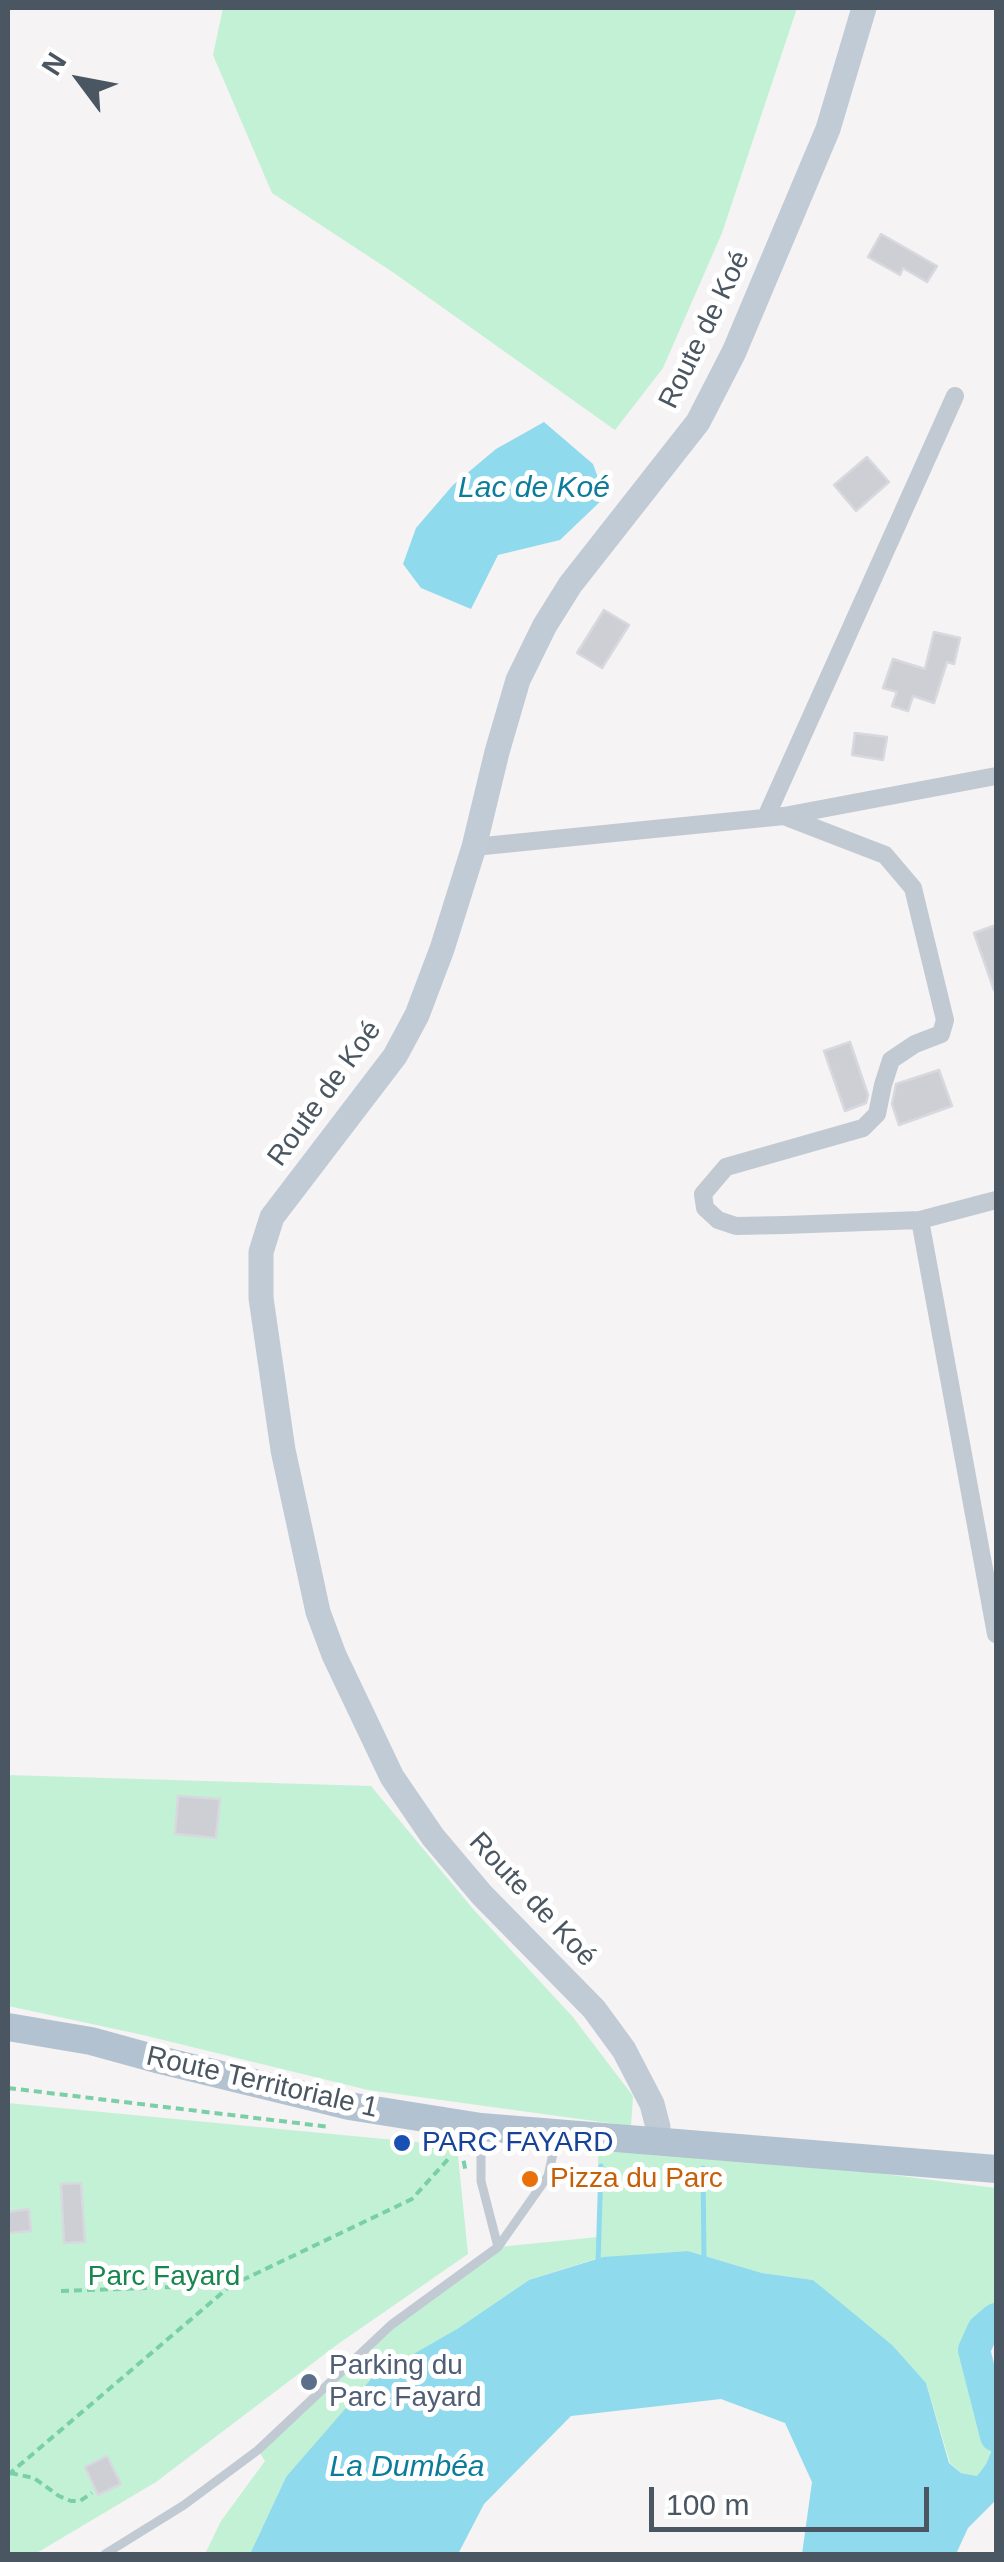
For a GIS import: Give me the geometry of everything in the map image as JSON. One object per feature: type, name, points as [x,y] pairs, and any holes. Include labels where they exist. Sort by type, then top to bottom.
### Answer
[{"type":"main road","name":"Route Territoriale 1","points":[[8,2027],[92,2041],[468,2135],[558,2133],[996,2169]]},
{"type":"street","name":"Route de Koé","points":[[658,2140],[652,2104],[624,2050],[594,2010],[482,1896],[433,1837],[392,1777],[334,1655],[318,1612],[283,1450],[260,1298],[261,1252],[272,1218],[395,1056],[417,1015],[474,847],[518,680],[570,585],[698,422],[734,352],[828,129],[864,8]]},
{"type":"street","points":[[775,816],[955,396]]},
{"type":"street","points":[[474,847],[775,816],[996,776]]},
{"type":"street","points":[[775,816],[885,855],[913,888],[945,1020],[941,1034],[915,1044],[891,1060],[877,1114],[863,1128],[726,1167],[703,1194],[705,1208],[718,1220],[736,1226],[920,1220],[996,1200]]},
{"type":"street","points":[[920,1220],[996,1634]]},
{"type":"lane","points":[[104,2554],[184,2504],[258,2450],[390,2325],[498,2247],[548,2176],[558,2133]]},
{"type":"lane","points":[[468,2135],[498,2247]]},
{"type":"path","points":[[8,2088],[334,2127]]},
{"type":"path","points":[[468,2135],[463,2151],[468,2189],[484,2194]]},
{"type":"path","points":[[9,2474],[232,2285],[412,2200],[451,2156]]},
{"type":"path","points":[[61,2291],[232,2285]]},
{"type":"path","points":[[9,2474],[34,2478],[71,2501],[92,2494]]},
{"type":"green space","points":[[223,8],[797,8],[722,233],[663,368],[615,430],[394,273],[272,193],[213,55]]},
{"type":"green space","points":[[8,1775],[371,1786],[473,1909],[572,2016],[633,2096],[631,2126],[368,2090],[8,2006]]},
{"type":"green space","name":"Parc Fayard","points":[[8,2103],[457,2146],[468,2254],[338,2344],[156,2482],[35,2554],[8,2554]]},
{"type":"green space","name":"Parc Fayard","points":[[598,2148],[836,2168],[996,2188],[996,2319],[983,2330],[974,2350],[991,2452],[977,2476],[961,2473],[950,2463],[926,2383],[813,2280],[762,2273],[688,2251],[598,2258],[529,2280],[457,2329],[286,2477],[250,2554],[205,2554],[221,2521],[265,2461],[258,2450],[391,2325],[498,2247],[598,2237]]},
{"type":"water","name":"Lac de Koé","points":[[544,422],[593,464],[605,497],[560,540],[498,555],[471,609],[421,588],[403,564],[416,528],[453,485],[496,449]]},
{"type":"water","name":"La Dumbéa","points":[[688,2251],[762,2273],[813,2280],[892,2345],[926,2383],[949,2463],[961,2473],[977,2476],[991,2452],[989,2437],[996,2427],[996,2500],[968,2528],[956,2554],[802,2554],[812,2482],[785,2423],[721,2399],[571,2416],[484,2504],[458,2554],[250,2554],[286,2477],[372,2378],[457,2329],[529,2280],[603,2257]]},
{"type":"building","points":[[881,234],[937,266],[927,282],[903,268],[900,275],[868,257]]},
{"type":"building","points":[[867,457],[889,482],[856,511],[834,485]]},
{"type":"building","points":[[604,610],[629,625],[602,668],[577,653]]},
{"type":"building","points":[[934,632],[960,638],[954,664],[947,662],[934,703],[913,696],[908,711],[892,706],[897,692],[883,688],[893,659],[925,669]]},
{"type":"building","points":[[855,733],[887,737],[883,760],[852,755]]},
{"type":"building","points":[[996,925],[996,990],[994,990],[974,933]]},
{"type":"building","points":[[850,1042],[868,1095],[866,1103],[845,1111],[824,1051]]},
{"type":"building","points":[[939,1070],[952,1106],[899,1125],[892,1104],[896,1084]]},
{"type":"building","points":[[178,1796],[220,1799],[216,1838],[175,1834]]},
{"type":"building","points":[[81,2183],[85,2242],[64,2243],[61,2184]]},
{"type":"building","points":[[29,2209],[31,2231],[8,2233],[8,2212]]},
{"type":"building","points":[[107,2456],[121,2484],[98,2495],[85,2467]]},
{"type":"waterway","points":[[598,2263],[601,2166]]},
{"type":"waterway","points":[[703,2168],[704,2260]]},
{"type":"waterway","points":[[996,2319],[983,2330],[974,2350],[996,2436]]},
{"type":"place","name":"PARC FAYARD","points":[[402,2143]]},
{"type":"place","name":"Pizza du Parc","points":[[530,2179]]},
{"type":"place","name":"Parking du Parc Fayard","points":[[309,2382]]}]
